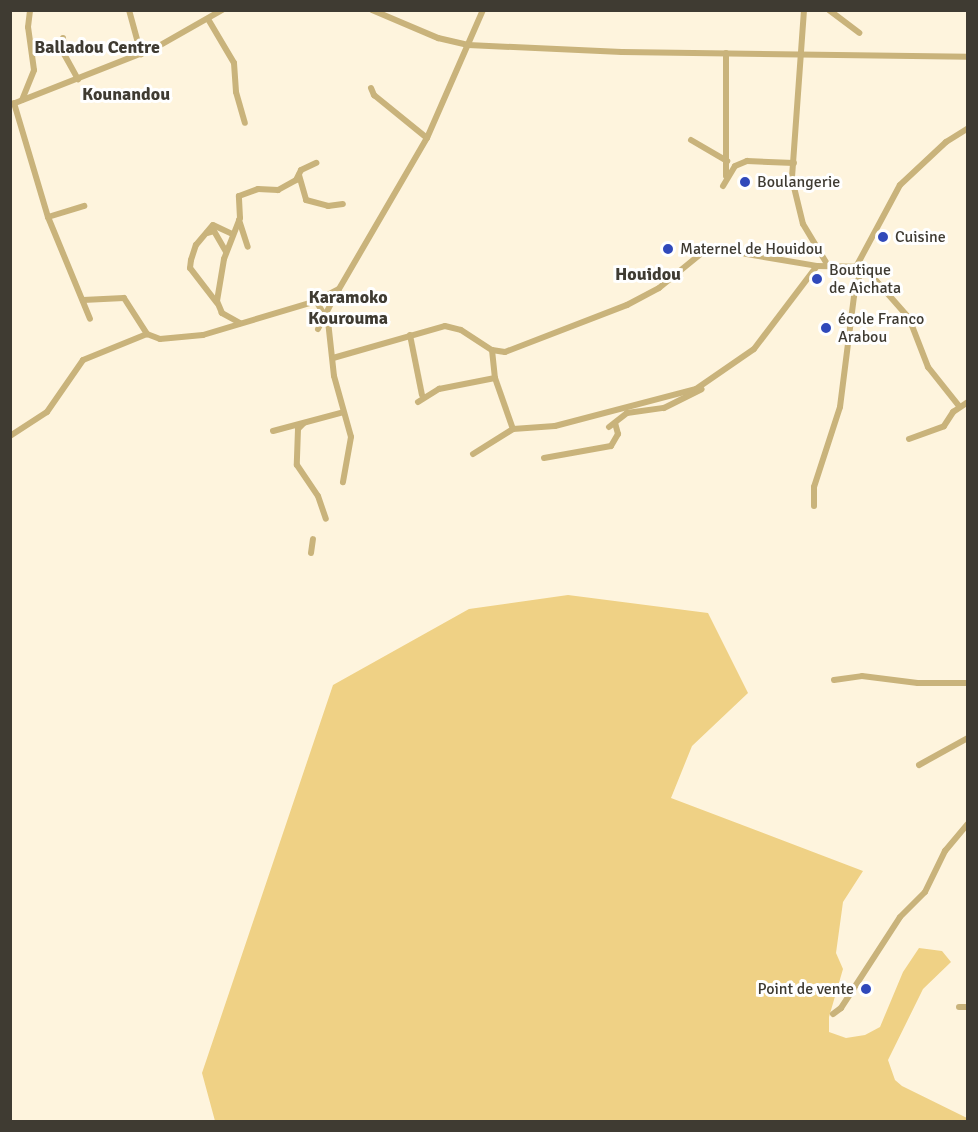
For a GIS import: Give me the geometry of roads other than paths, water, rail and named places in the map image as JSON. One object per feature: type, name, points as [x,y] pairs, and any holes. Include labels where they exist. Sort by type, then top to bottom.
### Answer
[{"type":"street","points":[[22,100],[34,70],[28,27],[30,10]]},
{"type":"street","points":[[129,10],[141,54]]},
{"type":"street","points":[[90,320],[83,300],[75,289],[48,217],[12,104],[141,54],[222,10]]},
{"type":"street","points":[[372,10],[438,38],[468,45],[726,53],[968,57]]},
{"type":"street","points":[[318,329],[427,138],[483,10]]},
{"type":"street","points":[[829,10],[859,33]]},
{"type":"street","points":[[805,11],[800,53],[794,198],[812,245],[826,264]]},
{"type":"street","points":[[208,19],[234,63],[236,92],[245,123]]},
{"type":"street","points":[[63,38],[64,54],[78,79]]},
{"type":"street","points":[[723,186],[726,176],[726,53]]},
{"type":"street","points":[[371,88],[374,95],[427,138]]},
{"type":"street","points":[[814,506],[814,487],[840,407],[859,268],[900,185],[946,142],[968,129]]},
{"type":"street","points":[[691,140],[735,166]]},
{"type":"street","points":[[726,176],[735,166],[747,161],[794,163]]},
{"type":"street","points":[[248,247],[239,220],[239,196],[258,189],[278,190],[316,163]]},
{"type":"street","points":[[299,175],[306,200],[328,206],[343,204]]},
{"type":"street","points":[[48,217],[84,206]]},
{"type":"street","points":[[218,304],[226,252],[239,220]]},
{"type":"street","points":[[232,234],[213,225],[193,251],[190,268],[218,304],[222,313],[240,322]]},
{"type":"street","points":[[206,233],[214,231],[226,252]]},
{"type":"street","points":[[333,358],[445,326],[461,330],[492,350],[505,352],[627,305],[659,288],[710,250],[817,266],[826,264],[859,268],[897,302],[909,318],[928,367],[959,406]]},
{"type":"street","points":[[544,458],[611,446],[618,434],[612,425],[627,413],[678,402],[696,394],[711,380],[754,349],[817,266]]},
{"type":"street","points":[[83,300],[124,298],[147,334],[160,339],[203,335],[316,301],[339,289]]},
{"type":"street","points":[[316,301],[325,316],[351,437],[343,482]]},
{"type":"street","points":[[10,436],[47,412],[83,360],[147,334]]},
{"type":"street","points":[[410,335],[422,395]]},
{"type":"street","points":[[492,350],[495,378],[513,429]]},
{"type":"street","points":[[418,402],[439,388],[495,378]]},
{"type":"street","points":[[472,454],[513,429],[555,426],[602,416],[648,399],[690,391],[711,380]]},
{"type":"street","points":[[909,439],[944,426],[959,406],[968,402]]},
{"type":"street","points":[[273,431],[345,412]]},
{"type":"street","points":[[303,424],[298,429],[297,465],[318,496],[326,519]]},
{"type":"street","points":[[311,552],[313,539]]},
{"type":"street","points":[[834,680],[862,676],[918,683],[968,683]]},
{"type":"street","points":[[919,765],[968,738]]},
{"type":"street","points":[[833,1014],[841,1008],[900,917],[925,892],[945,851],[968,824]]},
{"type":"street","points":[[959,1007],[968,1007]]},
{"type":"place","name":"Boulangerie","points":[[745,182]]},
{"type":"place","name":"Cuisine","points":[[883,237]]},
{"type":"place","name":"Maternel de Houidou","points":[[668,249]]},
{"type":"place","name":"Boutique de Aichata","points":[[817,279]]},
{"type":"place","name":"école Franco Arabou","points":[[826,328]]},
{"type":"place","name":"Point de vente","points":[[866,989]]},
{"type":"district","name":"Balladou Centre","points":[[97,47]]},
{"type":"district","name":"Kounandou","points":[[126,94]]},
{"type":"district","name":"Houidou","points":[[648,274]]},
{"type":"district","name":"Karamoko Kourouma","points":[[348,308]]}]
